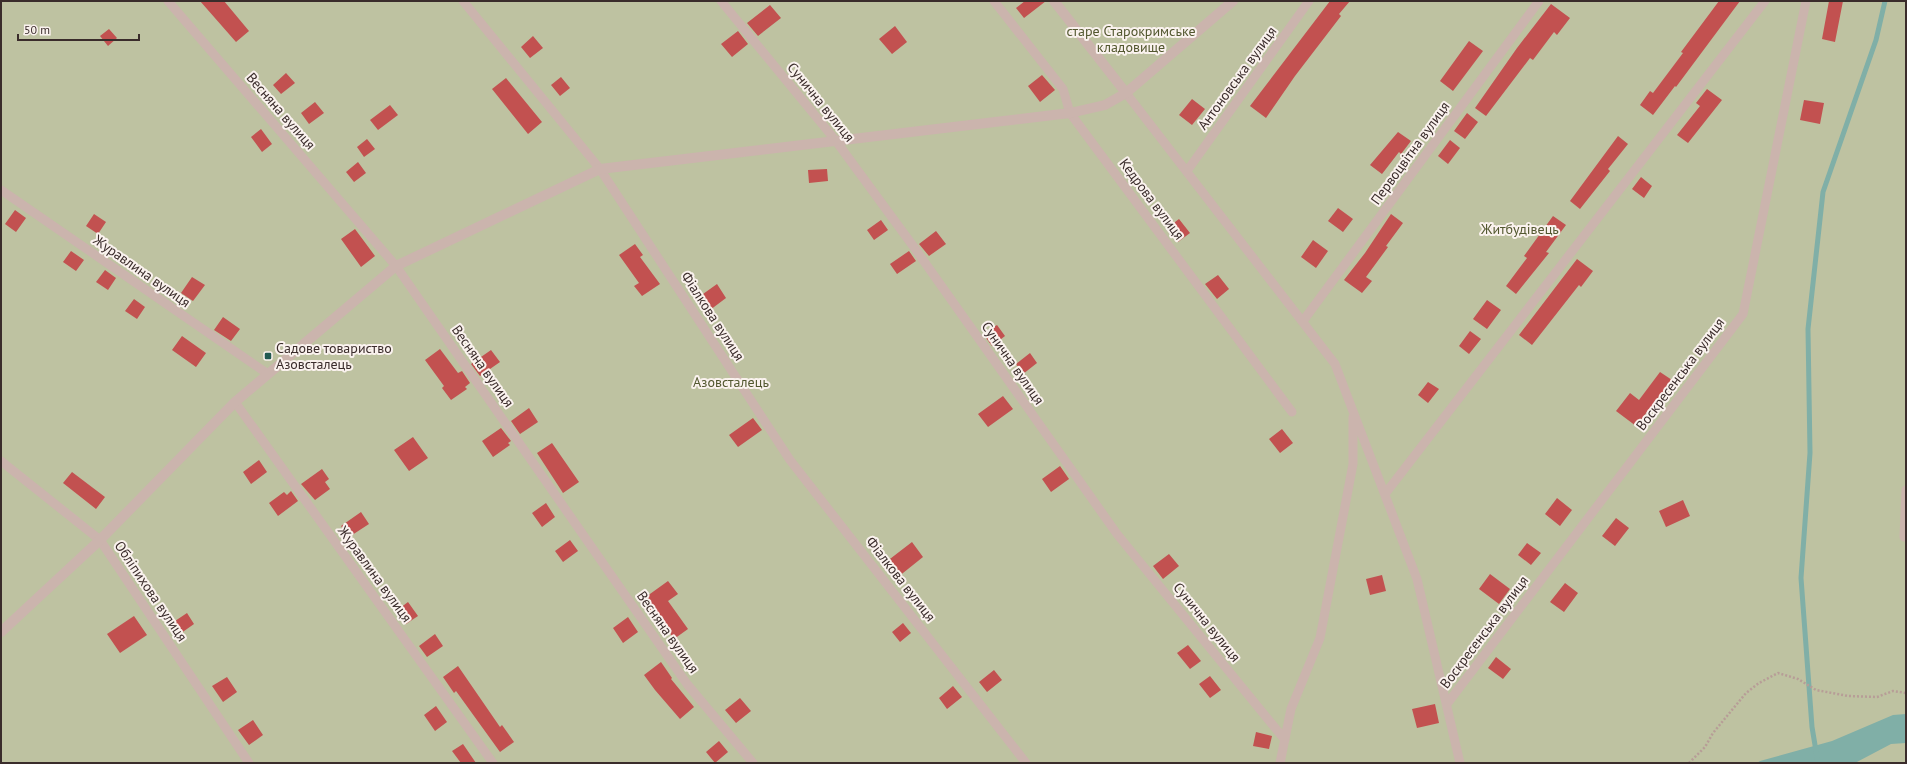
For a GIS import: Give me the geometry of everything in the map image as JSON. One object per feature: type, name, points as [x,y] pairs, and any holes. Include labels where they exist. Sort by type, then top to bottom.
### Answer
[{"type":"street","points":[[1054,1],[1126,93]]},
{"type":"street","points":[[1,632],[100,540],[235,402],[396,266],[600,169],[1070,113],[1105,105],[1126,93],[1233,1]]},
{"type":"lane","name":"Весняна вулиця","points":[[168,1],[396,266],[687,684],[753,763]]},
{"type":"lane","name":"Фіалкова вулиця","points":[[463,1],[600,169],[790,460],[1026,763]]},
{"type":"lane","name":"Сунична вулиця","points":[[721,1],[836,141],[916,250],[1117,534],[1285,740]]},
{"type":"lane","name":"Кедрова вулиця","points":[[994,1],[1063,90],[1070,113],[1292,412]]},
{"type":"lane","name":"Антоновська вулиця","points":[[1187,172],[1309,1]]},
{"type":"lane","name":"Первоцвітна вулиця","points":[[1303,321],[1539,1]]},
{"type":"lane","points":[[1384,494],[1765,1]]},
{"type":"lane","name":"Воскресенська вулиця","points":[[1447,704],[1743,314],[1806,1]]},
{"type":"lane","points":[[1126,93],[1335,364],[1417,579],[1460,763]]},
{"type":"lane","name":"Журавлина вулиця","points":[[1,190],[268,374]]},
{"type":"lane","name":"Журавлина вулиця","points":[[235,402],[493,763]]},
{"type":"lane","points":[[1280,763],[1291,709],[1320,638],[1353,464],[1353,411]]},
{"type":"lane","name":"Обліпихова вулиця","points":[[1,461],[100,540],[249,763]]},
{"type":"lane","points":[[1905,537],[1906,490]]},
{"type":"path","points":[[1689,763],[1705,747],[1713,733],[1746,693],[1758,683],[1778,673],[1798,679],[1816,690],[1848,696],[1877,697],[1893,691],[1906,693]]},
{"type":"green space","name":"Азовсталець","points":[[1,1],[1906,1],[1906,763],[1,763]]},
{"type":"water","points":[[1906,714],[1906,743],[1891,744],[1855,763],[1757,763],[1832,741],[1893,715]]},
{"type":"building","points":[[200,1],[224,1],[249,31],[236,42]]},
{"type":"building","points":[[1025,1],[1046,1],[1024,18],[1016,8]]},
{"type":"building","points":[[1330,1],[1350,1],[1339,14],[1341,16],[1295,76],[1266,118],[1250,106]]},
{"type":"building","points":[[1719,1],[1740,1],[1676,87],[1675,86],[1653,115],[1640,105],[1650,91],[1653,93]]},
{"type":"building","points":[[1829,1],[1843,1],[1835,42],[1822,39]]},
{"type":"building","points":[[1551,4],[1570,18],[1557,35],[1554,32],[1533,60],[1530,58],[1486,116],[1475,108],[1517,48]]},
{"type":"building","points":[[770,5],[781,18],[758,36],[747,23]]},
{"type":"building","points":[[895,26],[907,42],[892,54],[879,39]]},
{"type":"building","points":[[109,29],[117,38],[108,46],[100,36]]},
{"type":"building","points":[[738,31],[748,44],[732,57],[721,44]]},
{"type":"building","points":[[533,36],[543,48],[530,58],[521,47]]},
{"type":"building","points":[[1469,41],[1483,51],[1453,91],[1440,81]]},
{"type":"building","points":[[286,73],[295,83],[281,94],[273,85]]},
{"type":"building","points":[[1042,75],[1055,90],[1040,102],[1028,86]]},
{"type":"building","points":[[561,77],[570,88],[560,96],[551,85]]},
{"type":"building","points":[[506,78],[542,122],[528,134],[492,89]]},
{"type":"building","points":[[1707,89],[1722,100],[1688,143],[1677,135],[1700,106],[1696,103]]},
{"type":"building","points":[[1192,99],[1205,109],[1192,125],[1179,115]]},
{"type":"building","points":[[1804,100],[1824,103],[1820,124],[1800,120]]},
{"type":"building","points":[[315,102],[324,113],[309,124],[301,113]]},
{"type":"building","points":[[390,105],[398,115],[378,130],[370,120]]},
{"type":"building","points":[[1467,113],[1478,122],[1465,139],[1454,131]]},
{"type":"building","points":[[261,129],[272,144],[262,152],[251,137]]},
{"type":"building","points":[[1398,132],[1411,141],[1401,154],[1399,152],[1382,174],[1370,165]]},
{"type":"building","points":[[1618,136],[1628,144],[1608,169],[1610,171],[1580,209],[1570,201]]},
{"type":"building","points":[[367,139],[375,149],[364,157],[357,147]]},
{"type":"building","points":[[1450,140],[1460,148],[1448,164],[1438,156]]},
{"type":"building","points":[[358,162],[366,173],[354,182],[346,172]]},
{"type":"building","points":[[827,169],[828,181],[809,183],[808,170]]},
{"type":"building","points":[[1641,177],[1652,186],[1644,198],[1632,189]]},
{"type":"building","points":[[1338,208],[1353,219],[1343,232],[1328,221]]},
{"type":"building","points":[[15,210],[26,218],[16,232],[5,224]]},
{"type":"building","points":[[94,214],[106,222],[98,234],[86,226]]},
{"type":"building","points":[[1391,214],[1403,223],[1366,277],[1372,281],[1362,293],[1344,280],[1365,253]]},
{"type":"building","points":[[1553,216],[1566,225],[1546,252],[1549,253],[1516,294],[1506,286],[1527,258],[1524,256]]},
{"type":"building","points":[[1179,219],[1190,233],[1178,242],[1167,228]]},
{"type":"building","points":[[881,220],[888,230],[874,240],[867,230]]},
{"type":"building","points":[[355,229],[375,256],[361,267],[341,239]]},
{"type":"building","points":[[936,231],[946,244],[929,256],[919,244]]},
{"type":"building","points":[[1313,240],[1328,251],[1316,268],[1301,257]]},
{"type":"building","points":[[635,244],[643,255],[640,257],[660,284],[642,296],[634,286],[639,283],[619,255]]},
{"type":"building","points":[[71,251],[84,260],[76,271],[63,262]]},
{"type":"building","points":[[909,251],[916,261],[897,274],[890,264]]},
{"type":"building","points":[[1577,259],[1593,271],[1581,287],[1579,285],[1532,345],[1519,335]]},
{"type":"building","points":[[105,270],[116,278],[108,290],[96,282]]},
{"type":"building","points":[[1218,275],[1229,289],[1217,299],[1205,284]]},
{"type":"building","points":[[192,277],[205,285],[193,301],[181,293]]},
{"type":"building","points":[[717,284],[726,298],[706,313],[696,299]]},
{"type":"building","points":[[134,299],[145,307],[137,319],[125,311]]},
{"type":"building","points":[[1487,300],[1501,310],[1487,329],[1473,319]]},
{"type":"building","points":[[223,317],[240,329],[231,341],[214,330]]},
{"type":"building","points":[[997,325],[1005,336],[992,346],[983,334]]},
{"type":"building","points":[[1470,331],[1481,339],[1469,354],[1459,346]]},
{"type":"building","points":[[182,336],[206,353],[196,367],[172,350]]},
{"type":"building","points":[[440,349],[458,373],[462,371],[470,383],[465,387],[467,389],[451,400],[442,388],[444,386],[425,360]]},
{"type":"building","points":[[491,350],[500,362],[480,376],[471,364]]},
{"type":"building","points":[[1030,353],[1037,363],[1023,374],[1016,364]]},
{"type":"building","points":[[1660,372],[1672,380],[1636,426],[1616,411],[1630,393],[1639,400]]},
{"type":"building","points":[[1428,382],[1439,389],[1428,403],[1418,395]]},
{"type":"building","points":[[1003,396],[1013,409],[988,427],[978,414]]},
{"type":"building","points":[[529,408],[538,422],[520,434],[511,421]]},
{"type":"building","points":[[753,418],[762,430],[738,447],[729,435]]},
{"type":"building","points":[[501,428],[511,441],[508,443],[510,445],[493,457],[482,441]]},
{"type":"building","points":[[1282,429],[1293,443],[1280,453],[1269,439]]},
{"type":"building","points":[[413,437],[428,458],[409,471],[394,450]]},
{"type":"building","points":[[552,443],[579,482],[563,493],[537,453]]},
{"type":"building","points":[[259,460],[267,472],[251,484],[243,472]]},
{"type":"building","points":[[1060,466],[1069,479],[1051,492],[1042,479]]},
{"type":"building","points":[[322,469],[329,479],[325,482],[330,489],[315,500],[301,484]]},
{"type":"building","points":[[72,472],[105,497],[96,509],[63,483]]},
{"type":"building","points":[[291,491],[298,501],[278,516],[269,503],[284,492],[287,495]]},
{"type":"building","points":[[1557,498],[1572,510],[1560,526],[1545,514]]},
{"type":"building","points":[[1683,500],[1690,516],[1666,527],[1659,511]]},
{"type":"building","points":[[546,503],[555,517],[542,527],[532,513]]},
{"type":"building","points":[[361,512],[369,524],[349,537],[341,526]]},
{"type":"building","points":[[1616,518],[1629,528],[1615,546],[1602,536]]},
{"type":"building","points":[[570,540],[578,551],[563,562],[555,551]]},
{"type":"building","points":[[912,542],[923,557],[898,577],[886,562]]},
{"type":"building","points":[[1527,543],[1541,553],[1531,565],[1518,555]]},
{"type":"building","points":[[1169,554],[1179,566],[1163,579],[1153,566]]},
{"type":"building","points":[[1490,574],[1510,589],[1499,604],[1479,589]]},
{"type":"building","points":[[1382,575],[1386,591],[1370,595],[1366,579]]},
{"type":"building","points":[[668,581],[678,594],[668,601],[688,629],[674,639],[654,611],[652,612],[643,599]]},
{"type":"building","points":[[1565,583],[1578,593],[1564,612],[1550,602]]},
{"type":"building","points":[[408,602],[418,616],[406,624],[396,611]]},
{"type":"building","points":[[187,613],[194,624],[177,636],[169,625]]},
{"type":"building","points":[[134,616],[147,635],[120,653],[107,634]]},
{"type":"building","points":[[628,617],[638,632],[623,643],[613,628]]},
{"type":"building","points":[[903,623],[911,633],[900,642],[892,632]]},
{"type":"building","points":[[435,634],[443,646],[427,657],[419,646]]},
{"type":"building","points":[[1188,645],[1201,661],[1190,669],[1177,653]]},
{"type":"building","points":[[1496,657],[1511,669],[1503,679],[1488,668]]},
{"type":"building","points":[[661,662],[672,678],[671,679],[694,707],[680,719],[644,675]]},
{"type":"building","points":[[458,666],[500,727],[502,725],[514,742],[500,752],[456,691],[454,693],[443,677]]},
{"type":"building","points":[[994,670],[1002,680],[987,692],[979,682]]},
{"type":"building","points":[[1210,676],[1221,690],[1210,698],[1199,684]]},
{"type":"building","points":[[227,677],[237,692],[223,702],[212,686]]},
{"type":"building","points":[[953,686],[962,697],[947,709],[939,698]]},
{"type":"building","points":[[740,698],[751,711],[736,723],[725,710]]},
{"type":"building","points":[[1435,704],[1439,723],[1417,728],[1412,709]]},
{"type":"building","points":[[436,706],[447,722],[435,731],[424,715]]},
{"type":"building","points":[[253,720],[263,735],[249,745],[238,730]]},
{"type":"building","points":[[1256,732],[1272,736],[1269,749],[1253,746]]},
{"type":"building","points":[[719,741],[728,752],[715,763],[706,752]]},
{"type":"building","points":[[463,744],[476,763],[461,763],[452,751]]},
{"type":"waterway","points":[[1818,763],[1812,727],[1801,578],[1810,453],[1808,329],[1823,192],[1876,40],[1885,1]]},
{"type":"place","name":"Садове товариство Азовсталець","points":[[268,356]]},
{"type":"park label","name":"старе Старокримське кладовище","points":[[1131,40]]},
{"type":"park label","name":"Житбудівець","points":[[1520,229]]}]
